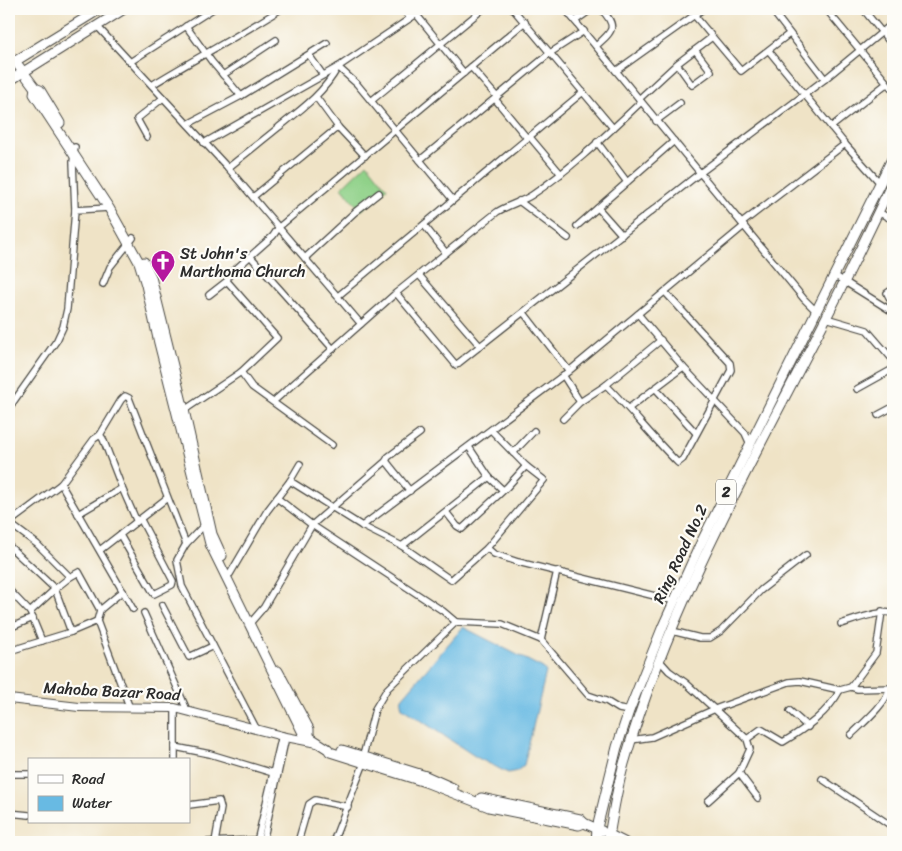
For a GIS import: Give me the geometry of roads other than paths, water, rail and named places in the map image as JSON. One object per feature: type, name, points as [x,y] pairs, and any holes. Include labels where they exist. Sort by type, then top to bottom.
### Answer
[{"type":"main road","points":[[9,81],[124,9]]},
{"type":"main road","points":[[94,10],[12,63],[24,72],[35,88],[40,90],[75,151],[131,240]]},
{"type":"main road","points":[[75,151],[115,207],[151,278],[207,522],[228,576],[303,733],[309,735],[317,743]]},
{"type":"main road","name":"Ring Road No.2","points":[[596,842],[597,828],[616,748],[629,711],[675,601],[698,549],[893,157]]},
{"type":"main road","name":"Ring Road No.2","points":[[608,838],[631,740],[644,700],[672,630],[708,548],[826,318],[893,181]]},
{"type":"main road","points":[[228,576],[309,729],[309,735]]},
{"type":"main road","name":"Mahoba Bazar Road","points":[[317,743],[328,749],[332,747],[363,759],[426,776],[459,793],[488,801],[580,818],[584,823],[597,828],[608,838]]},
{"type":"street","points":[[130,62],[213,9]]},
{"type":"street","points":[[267,9],[271,16]]},
{"type":"street","points":[[152,85],[282,9]]},
{"type":"street","points":[[403,9],[413,16],[440,44],[464,73]]},
{"type":"street","points":[[204,142],[338,67],[424,9]]},
{"type":"street","points":[[370,101],[483,9]]},
{"type":"street","points":[[513,9],[613,128]]},
{"type":"street","points":[[565,9],[656,121],[816,311]]},
{"type":"street","points":[[575,21],[592,9]]},
{"type":"street","points":[[596,46],[610,33],[612,28],[610,19],[601,9]]},
{"type":"street","points":[[616,71],[703,9]]},
{"type":"street","points":[[826,9],[862,51],[886,84],[893,90]]},
{"type":"street","points":[[863,9],[893,46]]},
{"type":"street","points":[[775,10],[789,34],[812,60],[825,79]]},
{"type":"street","points":[[694,16],[741,71],[789,34]]},
{"type":"street","points":[[209,295],[227,281],[229,275],[273,236],[279,227],[524,22]]},
{"type":"street","points":[[396,293],[456,366],[700,173],[862,51],[893,23]]},
{"type":"street","points":[[96,26],[228,168],[361,324]]},
{"type":"street","points":[[186,26],[206,54],[241,96]]},
{"type":"street","points":[[420,160],[550,53],[584,31]]},
{"type":"street","points":[[274,401],[396,293],[497,212],[530,197],[561,174],[613,128],[676,64],[712,37]]},
{"type":"street","points":[[223,75],[276,40]]},
{"type":"street","points":[[188,124],[241,96],[328,43]]},
{"type":"street","points":[[676,64],[692,85],[711,71],[695,50]]},
{"type":"street","points":[[769,51],[845,144],[880,183]]},
{"type":"street","points":[[9,52],[12,63]]},
{"type":"street","points":[[309,55],[323,76]]},
{"type":"street","points":[[228,168],[316,97],[330,82],[338,67]]},
{"type":"street","points":[[338,67],[347,74],[453,200]]},
{"type":"street","points":[[471,67],[561,174]]},
{"type":"street","points":[[832,128],[886,84]]},
{"type":"street","points":[[338,296],[583,92]]},
{"type":"street","points":[[316,97],[338,127],[365,156]]},
{"type":"street","points":[[147,137],[137,119],[163,98]]},
{"type":"street","points":[[656,121],[680,103]]},
{"type":"street","points":[[253,197],[338,127]]},
{"type":"street","points":[[577,226],[674,141]]},
{"type":"street","points":[[597,142],[627,182]]},
{"type":"street","points":[[362,526],[566,373],[743,225],[845,144]]},
{"type":"street","points":[[9,408],[57,340],[63,327],[67,309],[75,210],[73,162],[75,151]]},
{"type":"street","points":[[305,258],[379,192]]},
{"type":"street","points":[[519,201],[568,238]]},
{"type":"street","points":[[75,210],[110,208]]},
{"type":"street","points":[[598,208],[622,235]]},
{"type":"street","points":[[878,212],[893,220]]},
{"type":"street","points":[[424,225],[446,253]]},
{"type":"street","points":[[103,284],[110,267],[131,240]]},
{"type":"street","points":[[250,257],[333,349]]},
{"type":"street","points":[[418,275],[480,346]]},
{"type":"street","points":[[834,275],[845,280],[893,312]]},
{"type":"street","points":[[181,413],[241,372],[277,338],[227,281]]},
{"type":"street","points":[[893,289],[887,293],[893,305]]},
{"type":"street","points":[[606,385],[678,463],[683,459],[731,370],[730,363],[665,292]]},
{"type":"street","points":[[524,313],[566,373],[580,402]]},
{"type":"street","points":[[638,314],[745,433],[750,444]]},
{"type":"street","points":[[826,318],[867,330],[893,360]]},
{"type":"street","points":[[563,419],[580,402],[606,385],[661,340]]},
{"type":"street","points":[[629,408],[683,366]]},
{"type":"street","points":[[857,390],[893,369]]},
{"type":"street","points":[[241,372],[252,386],[332,445]]},
{"type":"street","points":[[655,388],[696,433]]},
{"type":"street","points":[[70,577],[37,544],[9,524],[61,484],[94,439],[100,435],[121,400],[126,396],[129,398],[186,544]]},
{"type":"street","points":[[878,415],[893,407]]},
{"type":"street","points":[[290,481],[362,526],[402,546],[451,580],[487,548],[544,480],[526,466],[491,430]]},
{"type":"street","points":[[513,453],[534,431]]},
{"type":"street","points":[[252,621],[264,607],[312,525],[386,461],[388,457],[420,433]]},
{"type":"street","points":[[100,435],[122,488],[173,580],[172,585],[154,594],[120,535]]},
{"type":"street","points":[[469,446],[489,477],[503,490]]},
{"type":"street","points":[[386,461],[410,491]]},
{"type":"street","points":[[228,576],[267,511],[290,481],[300,464]]},
{"type":"street","points":[[446,512],[457,526],[462,529],[507,488],[526,466]]},
{"type":"street","points":[[402,546],[489,477]]},
{"type":"street","points":[[61,484],[133,609]]},
{"type":"street","points":[[78,514],[122,488]]},
{"type":"street","points":[[100,550],[167,498]]},
{"type":"street","points":[[277,498],[312,525],[443,611],[456,622],[502,624],[541,640],[588,696],[606,701],[619,709],[629,711]]},
{"type":"street","points":[[207,522],[186,544],[177,560],[182,586],[256,728]]},
{"type":"street","points":[[9,546],[55,589],[71,632]]},
{"type":"street","points":[[487,548],[494,554],[502,557],[675,601]]},
{"type":"street","points":[[672,630],[700,638],[710,638],[721,631],[761,590],[806,555]]},
{"type":"street","points":[[541,640],[557,571]]},
{"type":"street","points":[[9,628],[32,615],[55,589],[79,572],[100,610],[98,621],[130,706]]},
{"type":"street","points":[[9,590],[32,615],[42,641]]},
{"type":"street","points":[[100,610],[123,591]]},
{"type":"street","points":[[162,606],[189,657],[213,646]]},
{"type":"street","points":[[841,624],[882,611],[890,611],[893,614]]},
{"type":"street","points":[[852,687],[876,653],[882,611]]},
{"type":"street","points":[[144,613],[187,710]]},
{"type":"street","points":[[9,652],[71,632],[98,621]]},
{"type":"street","points":[[333,842],[348,807],[363,759],[375,709],[387,690],[456,622]]},
{"type":"street","points":[[660,661],[746,739],[750,749],[739,772],[708,801]]},
{"type":"street","points":[[631,740],[652,737],[715,709],[789,682],[800,681],[840,690],[852,687],[891,689],[875,710],[851,735]]},
{"type":"street","points":[[746,739],[761,729],[783,742],[808,727],[836,698],[840,690]]},
{"type":"street","name":"Mahoba Bazar Road","points":[[9,699],[79,707],[130,706],[175,708],[317,743]]},
{"type":"street","points":[[175,708],[175,758]]},
{"type":"street","points":[[790,711],[808,727]]},
{"type":"street","points":[[259,841],[273,773],[284,736]]},
{"type":"street","points":[[259,841],[284,736]]},
{"type":"street","points":[[175,747],[210,754],[273,773]]},
{"type":"street","points":[[739,772],[758,798]]},
{"type":"street","points":[[9,774],[28,774]]},
{"type":"street","points":[[822,779],[893,827]]},
{"type":"street","points":[[298,842],[311,801],[315,800],[348,807]]},
{"type":"street","points":[[190,805],[218,801],[221,808],[215,842]]},
{"type":"street","points":[[9,814],[28,815]]},
{"type":"street","points":[[608,838],[625,842]]},
{"type":"street","points":[[207,842],[259,841]]},
{"type":"water","points":[[463,627],[543,668],[546,672],[524,765],[517,771],[508,773],[476,757],[402,708],[402,698]]},
{"type":"place","name":"St John's Marthoma Church","points":[[163,283]]}]
